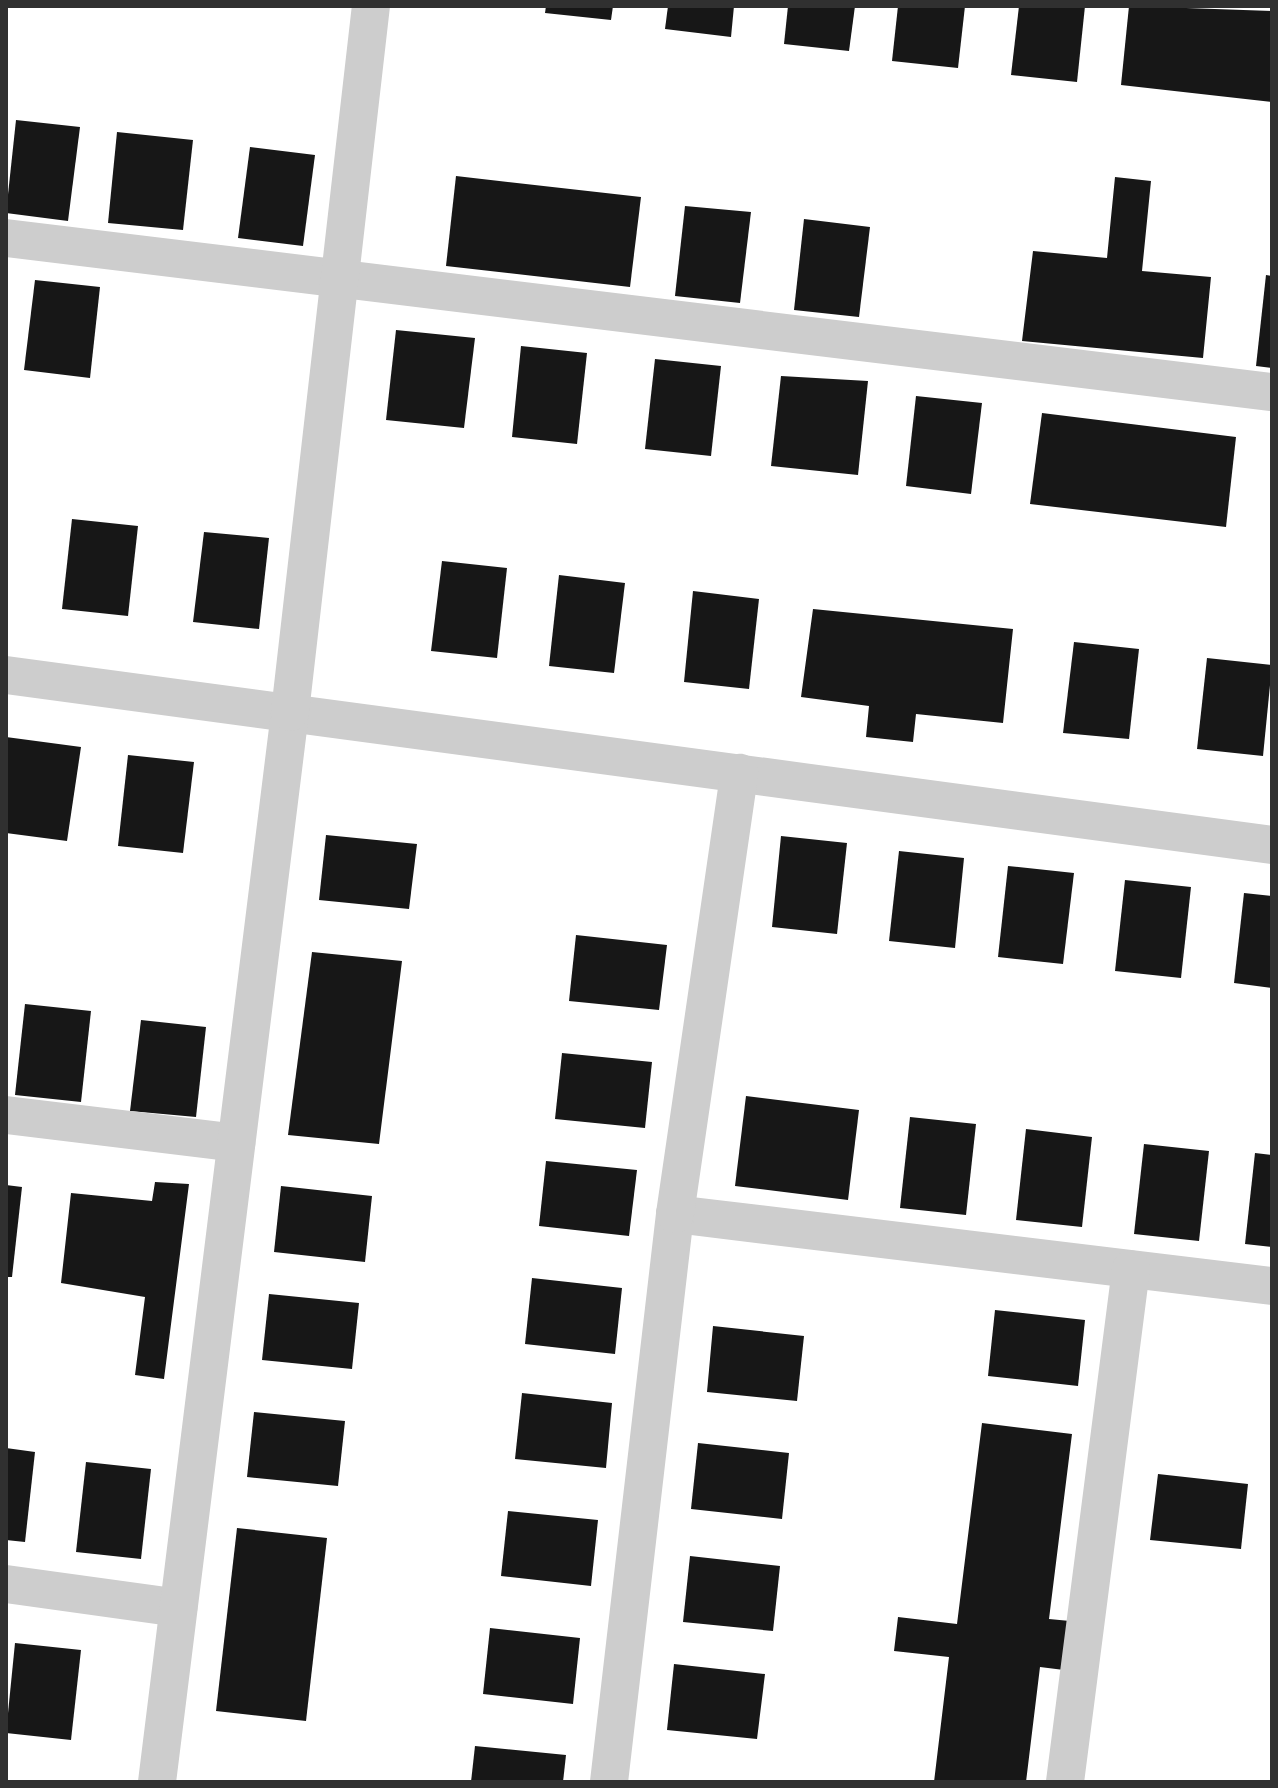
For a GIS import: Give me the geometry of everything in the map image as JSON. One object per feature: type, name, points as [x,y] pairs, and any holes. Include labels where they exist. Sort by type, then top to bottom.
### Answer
[{"type":"street","points":[[157,1782],[290,712],[371,6]]},
{"type":"street","points":[[6,238],[1272,392]]},
{"type":"street","points":[[6,675],[1272,845]]},
{"type":"street","points":[[609,1782],[675,1214],[739,773]]},
{"type":"street","points":[[6,1115],[236,1143]]},
{"type":"street","points":[[675,1214],[1272,1286]]},
{"type":"street","points":[[1065,1782],[1131,1269]]},
{"type":"street","points":[[6,1584],[178,1608]]},
{"type":"building","points":[[546,6],[613,6],[611,20],[545,13]]},
{"type":"building","points":[[668,6],[734,6],[731,37],[665,29]]},
{"type":"building","points":[[788,6],[855,6],[849,51],[784,44]]},
{"type":"building","points":[[898,6],[965,6],[958,68],[892,61]]},
{"type":"building","points":[[1019,6],[1085,6],[1077,82],[1011,75]]},
{"type":"building","points":[[1129,6],[1272,11],[1272,102],[1121,85]]},
{"type":"building","points":[[16,120],[80,127],[68,221],[6,213]]},
{"type":"building","points":[[117,132],[193,140],[183,230],[108,223]]},
{"type":"building","points":[[250,147],[315,155],[303,246],[238,238]]},
{"type":"building","points":[[456,176],[641,197],[630,287],[446,266]]},
{"type":"building","points":[[1115,177],[1151,181],[1142,271],[1211,277],[1203,358],[1022,341],[1033,251],[1107,258]]},
{"type":"building","points":[[685,206],[751,212],[740,303],[675,296]]},
{"type":"building","points":[[804,219],[870,227],[859,317],[794,310]]},
{"type":"building","points":[[1266,275],[1272,276],[1272,368],[1256,366]]},
{"type":"building","points":[[35,280],[100,287],[90,378],[24,370]]},
{"type":"building","points":[[396,330],[475,338],[464,428],[386,420]]},
{"type":"building","points":[[521,346],[587,353],[577,444],[512,437]]},
{"type":"building","points":[[655,359],[721,366],[711,456],[645,449]]},
{"type":"building","points":[[781,376],[868,381],[858,475],[771,466]]},
{"type":"building","points":[[916,396],[982,403],[971,494],[906,486]]},
{"type":"building","points":[[1042,413],[1236,437],[1226,527],[1030,504]]},
{"type":"building","points":[[72,519],[138,526],[128,616],[62,609]]},
{"type":"building","points":[[204,532],[269,538],[259,629],[193,622]]},
{"type":"building","points":[[442,561],[507,568],[497,658],[431,651]]},
{"type":"building","points":[[559,575],[625,583],[614,673],[549,666]]},
{"type":"building","points":[[693,591],[759,599],[749,689],[684,682]]},
{"type":"building","points":[[813,609],[1013,629],[1003,723],[916,714],[913,742],[866,737],[869,706],[801,697]]},
{"type":"building","points":[[1074,642],[1139,649],[1129,739],[1063,733]]},
{"type":"building","points":[[1207,658],[1272,665],[1263,756],[1197,749]]},
{"type":"building","points":[[6,737],[81,747],[67,841],[6,833]]},
{"type":"building","points":[[128,755],[194,762],[183,853],[118,846]]},
{"type":"building","points":[[326,835],[417,844],[409,909],[319,900]]},
{"type":"building","points":[[781,836],[847,843],[837,934],[772,927]]},
{"type":"building","points":[[899,851],[964,858],[955,948],[889,941]]},
{"type":"building","points":[[1008,866],[1074,873],[1063,964],[998,957]]},
{"type":"building","points":[[1125,880],[1191,887],[1181,978],[1115,971]]},
{"type":"building","points":[[1244,893],[1272,896],[1272,988],[1234,983]]},
{"type":"building","points":[[576,935],[667,945],[659,1010],[569,1001]]},
{"type":"building","points":[[312,952],[402,961],[379,1144],[288,1135]]},
{"type":"building","points":[[25,1004],[91,1011],[81,1102],[15,1095]]},
{"type":"building","points":[[141,1020],[206,1027],[196,1117],[130,1111]]},
{"type":"building","points":[[562,1053],[652,1062],[645,1128],[555,1119]]},
{"type":"building","points":[[746,1096],[859,1110],[848,1200],[735,1186]]},
{"type":"building","points":[[910,1117],[976,1124],[966,1215],[900,1208]]},
{"type":"building","points":[[1026,1129],[1092,1137],[1082,1227],[1016,1220]]},
{"type":"building","points":[[1144,1144],[1209,1151],[1199,1241],[1134,1234]]},
{"type":"building","points":[[1255,1153],[1272,1155],[1272,1247],[1245,1244]]},
{"type":"building","points":[[546,1161],[637,1170],[629,1236],[539,1226]]},
{"type":"building","points":[[155,1182],[189,1184],[164,1379],[135,1375],[145,1297],[61,1283],[71,1193],[152,1201]]},
{"type":"building","points":[[6,1185],[22,1187],[12,1277],[6,1277]]},
{"type":"building","points":[[281,1186],[372,1196],[365,1262],[274,1252]]},
{"type":"building","points":[[532,1278],[622,1288],[615,1354],[525,1344]]},
{"type":"building","points":[[269,1294],[359,1303],[352,1369],[262,1360]]},
{"type":"building","points":[[995,1310],[1085,1320],[1078,1386],[988,1376]]},
{"type":"building","points":[[713,1326],[804,1336],[797,1401],[707,1392]]},
{"type":"building","points":[[522,1393],[612,1403],[606,1468],[515,1459]]},
{"type":"building","points":[[254,1412],[345,1421],[338,1486],[247,1477]]},
{"type":"building","points":[[982,1423],[1072,1434],[1049,1619],[1070,1621],[1064,1670],[1040,1667],[1026,1782],[934,1782],[949,1657],[894,1651],[898,1617],[957,1624]]},
{"type":"building","points":[[698,1443],[789,1453],[782,1519],[691,1509]]},
{"type":"building","points":[[6,1448],[35,1452],[25,1542],[6,1540]]},
{"type":"building","points":[[86,1462],[151,1469],[141,1559],[76,1552]]},
{"type":"building","points":[[1158,1474],[1248,1484],[1241,1549],[1150,1540]]},
{"type":"building","points":[[508,1511],[598,1520],[591,1586],[501,1576]]},
{"type":"building","points":[[237,1528],[327,1538],[306,1721],[216,1711]]},
{"type":"building","points":[[690,1556],[780,1566],[773,1631],[683,1622]]},
{"type":"building","points":[[490,1628],[580,1638],[573,1704],[483,1694]]},
{"type":"building","points":[[15,1643],[81,1650],[71,1740],[6,1733]]},
{"type":"building","points":[[674,1664],[765,1674],[757,1739],[667,1730]]},
{"type":"building","points":[[475,1746],[566,1755],[563,1782],[471,1782]]}]
